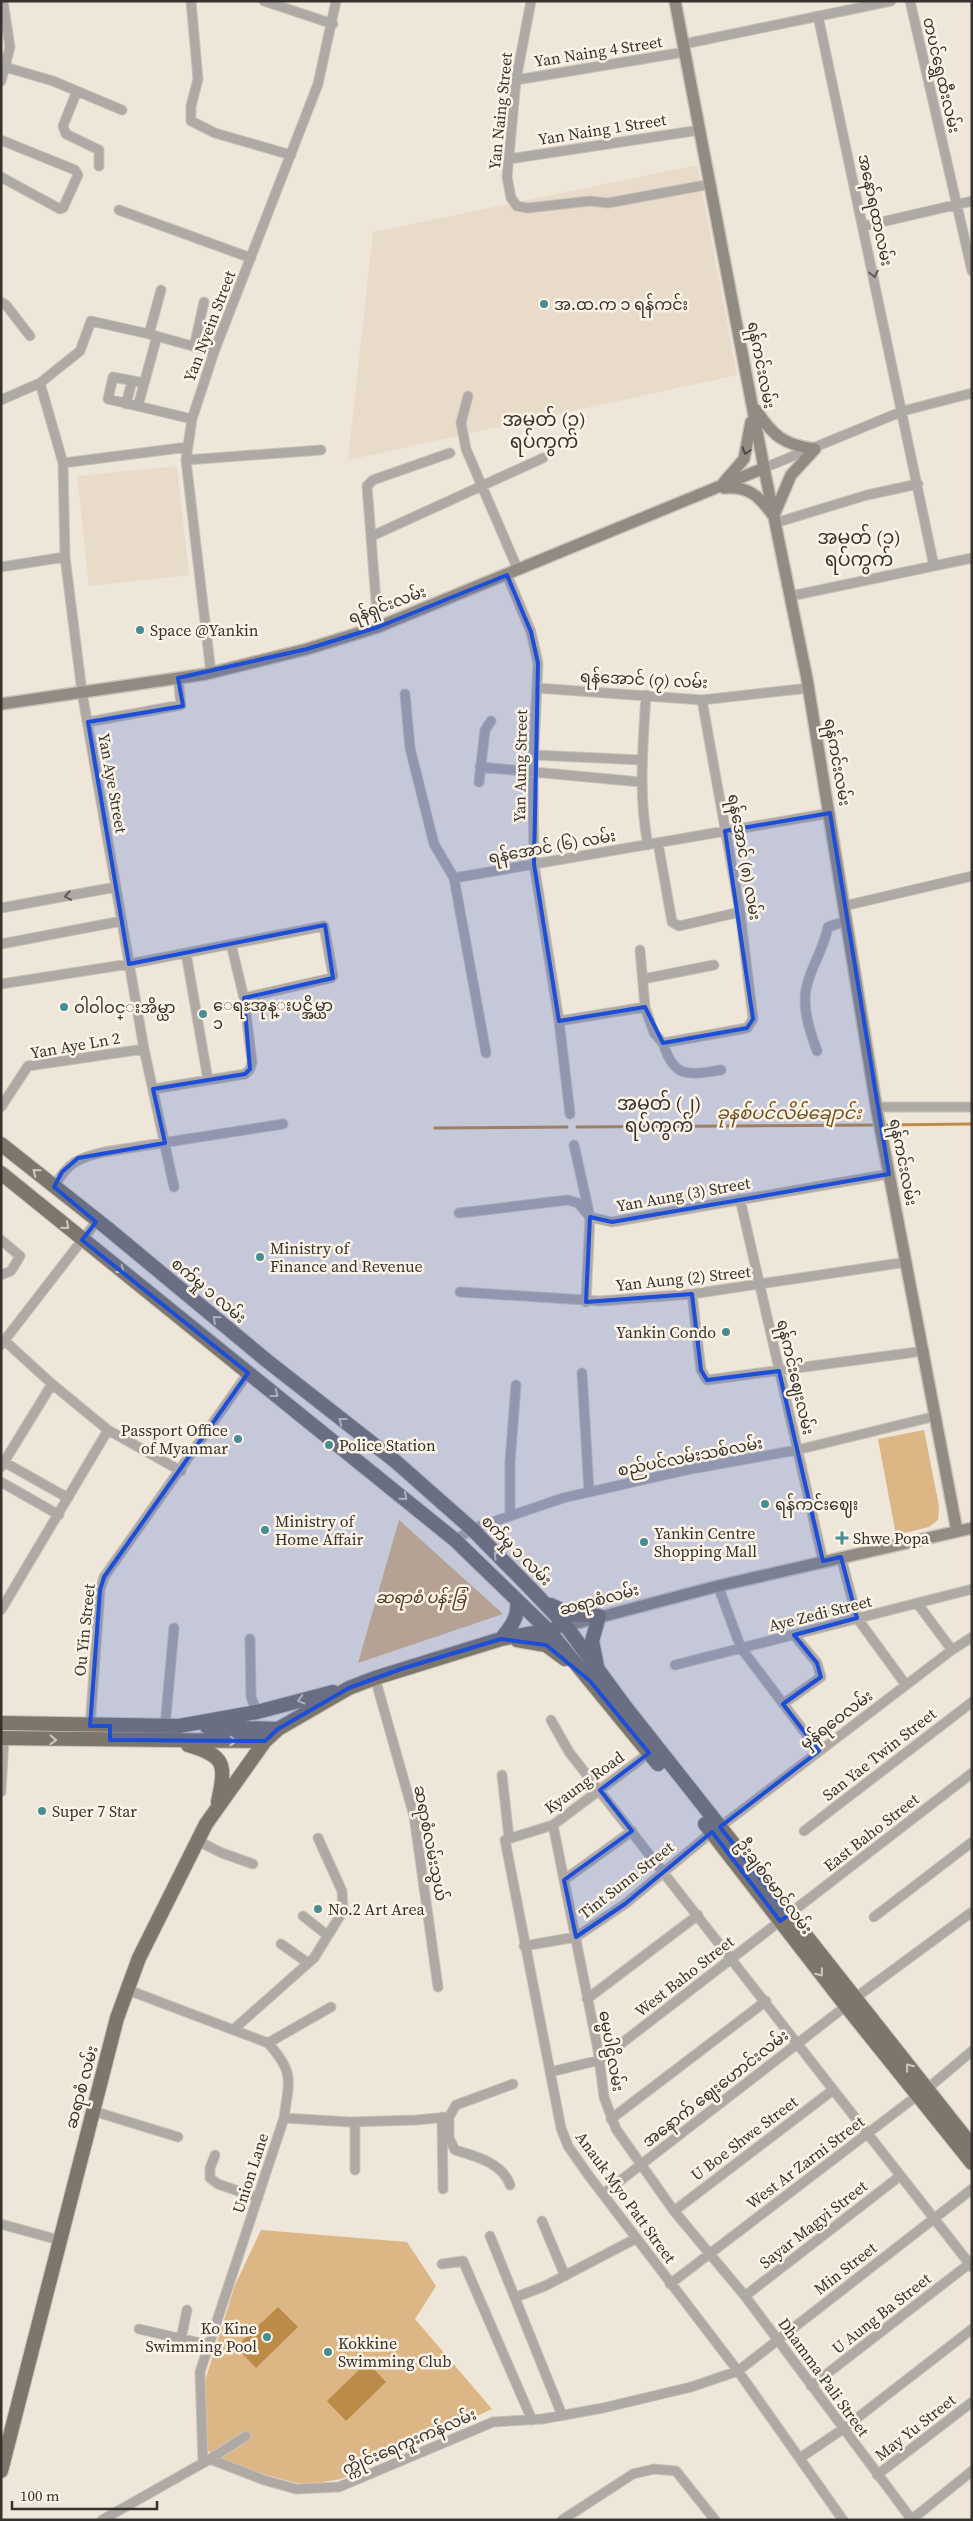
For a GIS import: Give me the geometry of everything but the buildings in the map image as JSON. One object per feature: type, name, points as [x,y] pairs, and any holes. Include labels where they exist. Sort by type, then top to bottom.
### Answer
[{"type":"main road","name":"ရန်ကင်းလမ်း","points":[[675,1],[808,688],[880,1124],[957,1532]]},
{"type":"main road","points":[[753,404],[763,420],[782,440],[792,445],[815,448]]},
{"type":"main road","points":[[717,488],[744,459],[749,443],[753,404]]},
{"type":"main road","points":[[774,520],[791,475],[815,448]]},
{"type":"main road","name":"ရန်ရှင်းလမ်း","points":[[1,704],[211,673],[307,649],[378,627],[764,468]]},
{"type":"main road","points":[[717,488],[738,487],[750,490],[759,498],[774,520]]},
{"type":"main road","name":"စက်မှု ၁ လမ်း","points":[[1,1144],[238,1338],[395,1461],[468,1525],[566,1626]]},
{"type":"main road","points":[[1,1173],[82,1240],[366,1466],[455,1540],[549,1630]]},
{"type":"main road","points":[[155,1297],[167,1278]]},
{"type":"main road","points":[[225,1354],[238,1338]]},
{"type":"main road","name":"ဆရာစံလမ်း","points":[[265,1741],[278,1729],[349,1688],[375,1678],[501,1639],[566,1626],[718,1586],[972,1528]]},
{"type":"main road","points":[[531,1589],[554,1606],[570,1614],[599,1616],[592,1640],[594,1677]]},
{"type":"main road","points":[[501,1639],[514,1623],[518,1608],[517,1601]]},
{"type":"main road","name":"ဦးချစ်မောင်လမ်း","points":[[566,1626],[594,1677],[649,1753],[716,1829]]},
{"type":"main road","name":"ဦးချစ်မောင်လမ်း","points":[[549,1630],[594,1677],[716,1829],[784,1918],[923,2092],[972,2163]]},
{"type":"main road","points":[[501,1639],[546,1645],[594,1677]]},
{"type":"main road","points":[[179,1726],[257,1712],[349,1688]]},
{"type":"main road","points":[[265,1741],[173,1740],[110,1733],[90,1726],[3,1724],[3,1738],[110,1733],[165,1726],[278,1729]]},
{"type":"main road","points":[[173,1740],[206,1750],[219,1758],[222,1768],[222,1783],[217,1808]]},
{"type":"main road","name":"ဆရာစံ လမ်း","points":[[1,2471],[93,2111],[118,2018],[128,1990],[143,1950],[206,1824],[265,1741]]},
{"type":"main road","points":[[923,2092],[972,2146]]},
{"type":"street","points":[[1,81],[10,47],[3,1]]},
{"type":"street","points":[[191,1],[198,79],[191,106],[191,121],[215,133],[291,155]]},
{"type":"street","points":[[263,1],[333,24]]},
{"type":"street","name":"Yan Nyein Street","points":[[211,673],[186,460],[192,419],[214,352],[318,84],[333,24],[336,1]]},
{"type":"street","name":"Yan Naing Street","points":[[531,1],[516,80],[509,159],[508,177],[511,198],[517,206],[528,208],[590,201],[608,203],[711,184]]},
{"type":"street","name":"Yan Naing 4 Street","points":[[516,80],[684,48],[818,16],[891,1]]},
{"type":"street","name":"တပင်ရွှေထီးလမ်း","points":[[910,1],[972,272]]},
{"type":"street","name":"အနော်ရထာလမ်း","points":[[818,16],[864,226],[934,566]]},
{"type":"street","points":[[6,67],[77,91],[122,110]]},
{"type":"street","points":[[77,91],[63,126],[66,134],[99,150],[99,166]]},
{"type":"street","name":"Yan Naing 1 Street","points":[[509,159],[700,130]]},
{"type":"street","points":[[1,140],[75,170],[78,175],[63,208],[60,209],[1,177]]},
{"type":"street","points":[[864,226],[972,201]]},
{"type":"street","points":[[119,210],[251,258]]},
{"type":"street","points":[[138,406],[161,290]]},
{"type":"street","points":[[1,302],[6,305],[30,336]]},
{"type":"street","points":[[194,347],[204,302]]},
{"type":"street","points":[[1,400],[40,383],[80,351],[91,321],[153,335],[214,352]]},
{"type":"street","points":[[144,383],[113,377],[108,399],[192,419]]},
{"type":"street","points":[[126,404],[132,381]]},
{"type":"street","name":"Yan Aye Street","points":[[40,383],[63,463],[65,557],[82,692],[144,1049],[174,1187]]},
{"type":"street","points":[[764,468],[903,411],[972,393]]},
{"type":"street","points":[[468,396],[461,423],[466,449],[518,570]]},
{"type":"street","points":[[63,463],[188,447]]},
{"type":"street","points":[[186,460],[321,450]]},
{"type":"street","points":[[378,627],[367,486],[369,482],[450,453]]},
{"type":"street","points":[[372,536],[543,458]]},
{"type":"street","points":[[774,520],[866,495],[918,484]]},
{"type":"street","points":[[1,567],[65,557]]},
{"type":"street","points":[[791,596],[972,558]]},
{"type":"street","name":"Yan Aung Street","points":[[507,575],[531,632],[538,663],[534,755],[534,864],[559,1021],[570,1114]]},
{"type":"street","points":[[88,722],[181,705],[178,678]]},
{"type":"street","name":"ရန်အောင် (၇) လမ်း","points":[[537,688],[702,700],[808,688]]},
{"type":"street","points":[[405,694],[410,748],[434,844],[454,878],[486,1053]]},
{"type":"street","points":[[646,695],[640,782],[648,845]]},
{"type":"street","name":"ရန်အောင် (၈) လမ်း","points":[[663,1043],[747,1028],[753,1019],[740,912],[702,700]]},
{"type":"street","points":[[479,782],[485,730],[491,721]]},
{"type":"street","points":[[534,755],[642,760]]},
{"type":"street","points":[[480,767],[640,782]]},
{"type":"street","name":"ရန်အောင် (၆) လမ်း","points":[[454,878],[830,813]]},
{"type":"street","points":[[658,843],[672,922],[679,926],[740,912]]},
{"type":"street","points":[[844,906],[972,876]]},
{"type":"street","points":[[1,908],[116,887]]},
{"type":"street","points":[[1,944],[122,921]]},
{"type":"street","points":[[817,1050],[810,1032],[806,987],[826,939],[828,927],[846,921]]},
{"type":"street","points":[[1,984],[129,964],[321,926],[325,928],[333,976],[331,978],[244,998]]},
{"type":"street","points":[[153,1089],[245,1074],[250,1069],[252,1062],[244,998],[231,944]]},
{"type":"street","points":[[640,950],[645,1007],[654,1033],[663,1043],[668,1058],[677,1070],[688,1074],[720,1070]]},
{"type":"street","points":[[186,953],[208,1080]]},
{"type":"street","points":[[643,979],[714,965]]},
{"type":"street","points":[[559,1021],[645,1007]]},
{"type":"street","name":"Yan Aye Ln 2","points":[[1,1107],[28,1066],[144,1049]]},
{"type":"street","points":[[1,1086],[10,1091]]},
{"type":"street","points":[[877,1107],[972,1106]]},
{"type":"street","points":[[54,1187],[62,1172],[78,1158],[104,1152],[282,1124]]},
{"type":"street","points":[[574,1145],[590,1217],[586,1302]]},
{"type":"street","name":"Yan Aung (3) Street","points":[[590,1217],[612,1222],[889,1174]]},
{"type":"street","name":"ရန်ကင်းဈေးလမ်း","points":[[740,1199],[823,1561]]},
{"type":"street","points":[[459,1213],[568,1200],[578,1203],[590,1217]]},
{"type":"street","points":[[96,1222],[3,1343],[108,1430],[181,1471]]},
{"type":"street","points":[[1,1240],[20,1256],[11,1271],[1,1275]]},
{"type":"street","name":"Yan Aung (2) Street","points":[[460,1292],[586,1302],[692,1294],[907,1262]]},
{"type":"street","points":[[692,1294],[700,1370],[707,1380],[924,1351]]},
{"type":"street","name":"Ou Yin Street","points":[[90,1726],[102,1583],[111,1566],[181,1471],[248,1373]]},
{"type":"street","points":[[582,1373],[589,1492]]},
{"type":"street","points":[[52,1384],[3,1464],[68,1498]]},
{"type":"street","points":[[510,1515],[510,1462],[516,1385]]},
{"type":"street","name":"စည်ပင်လမ်းသစ်လမ်း","points":[[455,1540],[468,1525],[589,1492],[705,1466],[797,1450],[936,1416]]},
{"type":"street","points":[[1,1610],[108,1430]]},
{"type":"street","points":[[1,1482],[58,1515]]},
{"type":"street","points":[[841,1557],[857,1618],[906,1685]]},
{"type":"street","points":[[718,1586],[741,1648],[819,1751]]},
{"type":"street","name":"Aye Zedi Street","points":[[675,1665],[972,1589]]},
{"type":"street","points":[[917,1603],[952,1650]]},
{"type":"street","points":[[165,1726],[174,1628]]},
{"type":"street","points":[[783,1704],[821,1677],[817,1663],[794,1634]]},
{"type":"street","name":"မှန်ရဝေလမ်း","points":[[716,1829],[952,1650],[972,1637]]},
{"type":"street","points":[[250,1639],[251,1697],[257,1712]]},
{"type":"street","name":"ဆရာစံလမ်းသွယ်","points":[[375,1678],[414,1816],[438,1987]]},
{"type":"street","name":"San Yae Twin Street","points":[[804,1831],[972,1702]]},
{"type":"street","points":[[551,1720],[569,1752],[766,2001],[832,2090],[970,2265]]},
{"type":"street","points":[[1,1792],[3,1738]]},
{"type":"street","name":"Kyaung Road","points":[[507,1838],[553,1825],[649,1753]]},
{"type":"street","name":"East Baho Street","points":[[784,1918],[972,1773]]},
{"type":"street","name":"Anauk Myo Patt Street","points":[[502,1775],[507,1838],[524,1946],[564,2138],[635,2239],[738,2371],[843,2520]]},
{"type":"street","name":"ဓမ္မပါဠိလမ်း","points":[[553,1825],[600,2060],[604,2097],[611,2118],[641,2166],[674,2211],[709,2253]]},
{"type":"street","name":"Tint Sunn Street","points":[[524,1946],[576,1937],[625,1904],[716,1829]]},
{"type":"street","points":[[564,1880],[632,1831]]},
{"type":"street","points":[[234,2029],[308,1963],[343,1910],[342,1891],[318,1838]]},
{"type":"street","points":[[198,1842],[222,1854],[253,1864]]},
{"type":"street","points":[[874,1917],[972,1842]]},
{"type":"street","name":"အနောက် ဈေးဟောင်းလမ်း","points":[[603,2194],[906,1959],[972,1912]]},
{"type":"street","points":[[587,1999],[698,1915]]},
{"type":"street","points":[[303,1916],[327,1935]]},
{"type":"street","name":"West Baho Street","points":[[550,2072],[600,2060],[784,1918]]},
{"type":"street","points":[[282,1944],[308,1963]]},
{"type":"street","name":"Union Lane","points":[[128,1990],[268,2043],[280,2056],[289,2074],[284,2118],[200,2377],[207,2461]]},
{"type":"street","points":[[611,2118],[766,2001]]},
{"type":"street","points":[[268,2043],[331,2007]]},
{"type":"street","name":"West Ar Zarni Street","points":[[670,2284],[923,2092],[972,2051]]},
{"type":"street","points":[[443,2188],[445,2117],[456,2105],[513,2084]]},
{"type":"street","name":"U Boe Shwe Street","points":[[674,2211],[832,2090]]},
{"type":"street","points":[[93,2111],[178,2137]]},
{"type":"street","points":[[284,2118],[355,2122],[445,2117]]},
{"type":"street","points":[[445,2117],[449,2138],[455,2150],[482,2159],[504,2172],[510,2185]]},
{"type":"street","points":[[355,2122],[355,2170]]},
{"type":"street","points":[[215,2155],[210,2168],[210,2178],[218,2184],[258,2198]]},
{"type":"street","name":"Sayar Magyi Street","points":[[745,2296],[900,2176]]},
{"type":"street","name":"Min Street","points":[[738,2371],[972,2189]]},
{"type":"street","points":[[542,2221],[565,2276]]},
{"type":"street","points":[[1,2224],[59,2240]]},
{"type":"street","points":[[490,2236],[562,2415]]},
{"type":"street","points":[[516,2297],[565,2276],[635,2239]]},
{"type":"street","name":"Dhamma Pali Street","points":[[709,2253],[745,2296],[911,2520]]},
{"type":"street","points":[[442,2264],[463,2261],[532,2420]]},
{"type":"street","name":"U Aung Ba Street","points":[[812,2386],[970,2265]]},
{"type":"street","points":[[181,2339],[187,2310]]},
{"type":"street","points":[[139,2329],[209,2345]]},
{"type":"street","points":[[800,2458],[843,2429],[972,2329]]},
{"type":"street","name":"က္ကိုင်းရေကူးကန်လမ်း","points":[[207,2461],[296,2489],[340,2487],[493,2422],[532,2420],[647,2398],[691,2387],[738,2371]]},
{"type":"street","name":"May Yu Street","points":[[877,2475],[972,2402]]},
{"type":"street","points":[[102,2520],[207,2461],[246,2436]]},
{"type":"street","points":[[562,2520],[633,2474],[654,2469],[676,2471],[715,2520]]},
{"type":"street","points":[[911,2520],[972,2472]]},
{"type":"highlighted area","points":[[507,575],[531,632],[538,663],[534,864],[559,1021],[645,1007],[663,1043],[747,1028],[753,1019],[725,831],[830,813],[889,1174],[612,1222],[590,1217],[586,1302],[692,1294],[701,1370],[707,1380],[779,1371],[823,1561],[841,1557],[857,1618],[794,1635],[817,1663],[821,1677],[783,1704],[819,1751],[720,1827],[789,1915],[780,1921],[712,1832],[625,1904],[576,1937],[564,1880],[632,1831],[600,1790],[649,1753],[590,1681],[546,1645],[501,1639],[401,1669],[349,1688],[278,1729],[265,1741],[110,1740],[110,1726],[90,1726],[100,1590],[104,1577],[248,1373],[82,1240],[96,1222],[54,1187],[62,1172],[78,1158],[165,1143],[153,1089],[245,1074],[250,1069],[244,998],[333,978],[325,925],[129,964],[88,722],[183,706],[178,678],[307,649],[378,627]]},
{"type":"shaded area","name":"အ.ထ.က ၁ ရန်ကင်း","points":[[697,165],[737,375],[348,460],[373,232]]},
{"type":"shaded area","points":[[177,466],[189,575],[89,586],[77,476]]},
{"type":"shaded area","name":"Ko Kine Swimming Pool","points":[[278,2307],[298,2327],[256,2368],[236,2347]]},
{"type":"shaded area","points":[[367,2362],[386,2382],[346,2421],[327,2401]]},
{"type":"green space","points":[[924,1430],[939,1506],[938,1520],[929,1527],[896,1535],[878,1439]]},
{"type":"green space","name":"ဆရာစံ ပန်းခြံ","points":[[399,1520],[503,1614],[358,1663]]},
{"type":"green space","name":"Kokkine Swimming Club","points":[[261,2230],[407,2242],[436,2286],[415,2319],[492,2409],[341,2479],[304,2485],[255,2472],[215,2456],[207,2450],[204,2384],[235,2285]]},
{"type":"waterway","name":"ခုနစ်ပင်လိမ်ချောင်း","points":[[882,1125],[972,1124]]},
{"type":"waterway","name":"ခုနစ်ပင်လိမ်ချောင်း","points":[[577,1127],[876,1125]]},
{"type":"waterway","name":"ခုနစ်ပင်လိမ်ချောင်း","points":[[435,1128],[567,1127]]},
{"type":"place","name":"အ.ထ.က ၁ ရန်ကင်း","points":[[544,304]]},
{"type":"place","name":"Space @Yankin","points":[[140,630]]},
{"type":"place","name":"ဝါဝါဝင္းအိမ္ယာ","points":[[64,1007]]},
{"type":"place","name":"ေရႊအုန္းပင္အိမ္ယာ ၁","points":[[203,1014]]},
{"type":"place","name":"Ministry of Finance and Revenue","points":[[260,1257]]},
{"type":"place","name":"Yankin Condo","points":[[726,1332]]},
{"type":"place","name":"Passport Office of Myanmar","points":[[238,1439]]},
{"type":"place","name":"Police Station","points":[[329,1445]]},
{"type":"place","name":"ရန်ကင်းဈေး","points":[[765,1504]]},
{"type":"place","name":"Ministry of Home Affair","points":[[265,1530]]},
{"type":"place","name":"Shwe Popa","points":[[842,1538]]},
{"type":"place","name":"Yankin Centre Shopping Mall","points":[[644,1542]]},
{"type":"place","name":"Super 7 Star","points":[[42,1811]]},
{"type":"place","name":"No.2 Art Area","points":[[318,1909]]},
{"type":"place","name":"Ko Kine Swimming Pool","points":[[267,2337]]},
{"type":"place","name":"Kokkine Swimming Club","points":[[328,2352]]},
{"type":"district","name":"အမှတ် (၃) ရပ်ကွက်","points":[[544,430]]},
{"type":"district","name":"အမှတ် (၁) ရပ်ကွက်","points":[[859,548]]},
{"type":"district","name":"အမှတ် (၂) ရပ်ကွက်","points":[[659,1114]]}]
